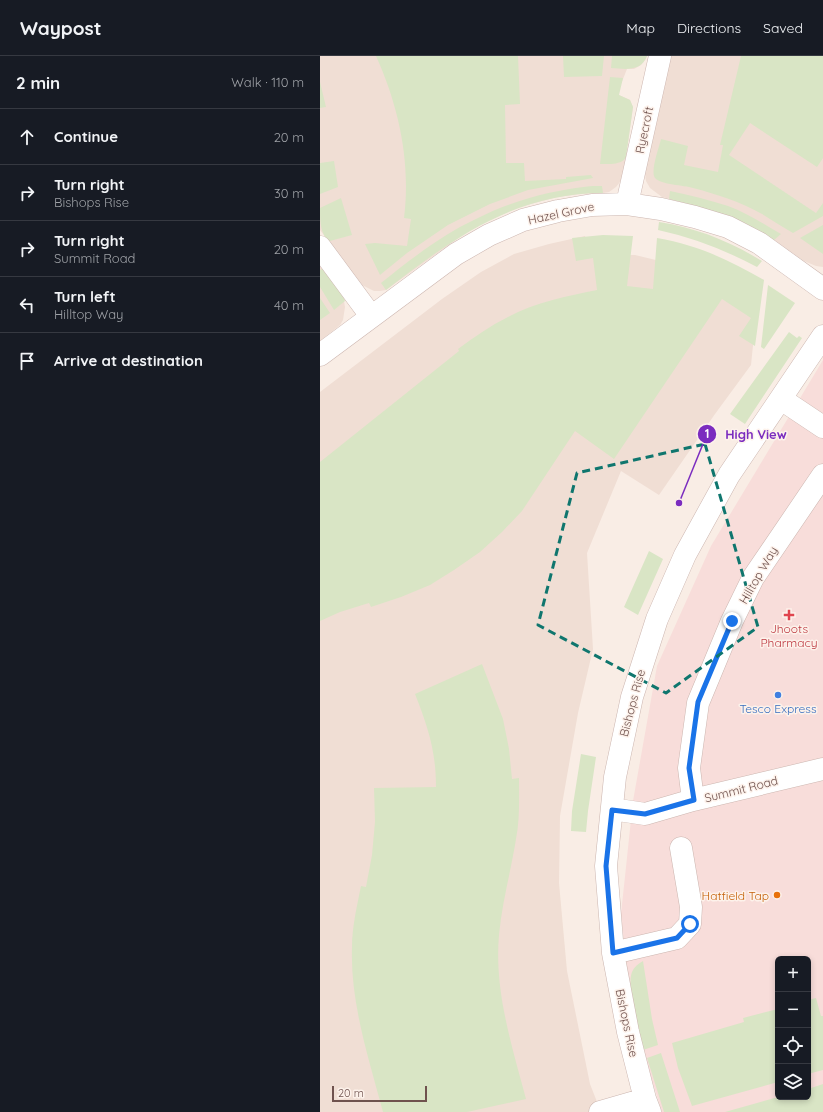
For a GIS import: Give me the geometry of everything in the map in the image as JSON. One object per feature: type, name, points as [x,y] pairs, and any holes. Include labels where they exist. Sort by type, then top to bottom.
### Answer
[{"type":"street","name":"Ryecroft","points":[[627,204],[660,56]]},
{"type":"street","name":"Hazel Grove","points":[[320,355],[456,254],[489,235],[523,220],[558,211],[592,205],[627,204],[661,209],[728,227],[759,243],[823,289]]},
{"type":"street","points":[[320,246],[371,316]]},
{"type":"street","name":"Bishops Rise","points":[[648,1106],[628,1032],[613,953],[606,866],[615,777],[632,697],[657,619],[685,554],[729,476],[823,336]]},
{"type":"street","points":[[781,399],[823,427]]},
{"type":"street","name":"Hilltop Way","points":[[694,800],[689,768],[698,702],[732,621],[753,578],[823,475]]},
{"type":"street","name":"Summit Road","points":[[612,810],[645,814],[694,800],[823,769]]},
{"type":"street","points":[[613,953],[677,938],[690,924],[691,907],[681,848]]},
{"type":"street","points":[[600,1112],[648,1106]]},
{"type":"highlighted area","points":[[705,444],[758,627],[666,693],[538,625],[577,473]]},
{"type":"shaded area","points":[[320,56],[647,56],[641,65],[634,69],[627,69],[619,89],[619,95],[630,100],[633,107],[624,170],[620,182],[616,187],[609,192],[557,197],[511,210],[464,234],[386,290],[374,291],[362,285],[320,230]]},
{"type":"shaded area","points":[[670,56],[823,56],[823,267],[804,261],[774,240],[752,227],[728,216],[699,206],[662,197],[650,188],[646,181],[645,174]]},
{"type":"shaded area","points":[[585,236],[589,254],[635,255],[660,261],[756,316],[751,365],[659,495],[621,471],[587,553],[593,649],[578,713],[560,816],[559,883],[567,971],[590,1084],[601,1112],[320,1112],[320,392],[442,299],[481,272],[514,254]]},
{"type":"shaded area","points":[[320,265],[343,295],[345,307],[343,320],[340,325],[320,341]]},
{"type":"shaded area","points":[[823,360],[823,1112],[662,1112],[635,1027],[621,914],[633,801],[657,666],[711,546]]},
{"type":"green space","points":[[376,56],[518,56],[520,104],[505,105],[506,163],[524,163],[525,181],[566,179],[566,177],[591,175],[593,178],[528,190],[490,204],[448,225],[407,253],[380,275],[365,244],[375,243],[407,246],[411,219],[404,218],[406,176],[397,115]]},
{"type":"green space","points":[[563,56],[604,56],[602,76],[564,77]]},
{"type":"green space","points":[[612,56],[647,56],[641,65],[627,69],[611,68]]},
{"type":"green space","points":[[741,56],[823,56],[823,158],[817,167],[750,123],[729,155],[816,213],[823,203],[823,216],[793,233],[762,214],[737,202],[693,188],[662,182],[655,178],[654,175],[654,165],[661,139],[688,146],[684,165],[718,172],[723,145],[720,145]]},
{"type":"green space","points":[[610,77],[623,78],[619,95],[630,100],[633,107],[626,157],[618,163],[600,164]]},
{"type":"green space","points":[[320,82],[326,107],[320,108]]},
{"type":"green space","points":[[334,161],[338,187],[320,194],[320,163]]},
{"type":"green space","points":[[592,186],[602,186],[603,193],[571,195],[541,201],[513,210],[486,222],[460,237],[435,253],[386,290],[381,283],[440,239],[465,224],[520,201],[548,193]]},
{"type":"green space","points":[[670,191],[728,206],[749,215],[781,234],[774,240],[749,226],[723,215],[697,206],[669,199]]},
{"type":"green space","points":[[341,198],[352,235],[330,241],[322,231],[320,208]]},
{"type":"green space","points":[[659,222],[712,236],[737,247],[762,261],[757,267],[709,245],[658,230]]},
{"type":"green space","points":[[823,225],[823,254],[800,238]]},
{"type":"green space","points":[[603,235],[633,236],[627,286],[653,289],[657,238],[700,249],[713,254],[764,280],[755,346],[739,336],[751,318],[722,299],[614,459],[575,431],[522,511],[480,552],[430,585],[371,607],[369,603],[340,612],[320,621],[320,462],[459,351],[458,349],[488,328],[508,317],[541,303],[597,290],[593,258],[576,261],[572,238]]},
{"type":"green space","points":[[322,269],[343,295],[345,301],[334,310],[320,287],[320,270]]},
{"type":"green space","points":[[768,285],[795,303],[764,349],[761,347]]},
{"type":"green space","points":[[320,298],[330,313],[320,320]]},
{"type":"green space","points":[[789,332],[797,338],[799,336],[802,338],[745,424],[730,414]]},
{"type":"green space","points":[[649,551],[663,559],[638,615],[624,607]]},
{"type":"green space","points":[[482,664],[503,719],[509,749],[512,779],[519,778],[518,824],[502,911],[498,956],[499,977],[505,1018],[526,1099],[467,1112],[383,1112],[357,1010],[352,968],[352,939],[355,916],[361,886],[366,887],[372,855],[375,822],[374,788],[436,787],[433,750],[424,717],[415,694]]},
{"type":"green space","points":[[581,754],[596,757],[586,832],[571,831],[572,811]]},
{"type":"green space","points":[[643,961],[652,1019],[658,1045],[643,1050],[632,999],[631,979],[634,969]]},
{"type":"green space","points":[[816,998],[821,1016],[823,1016],[823,1070],[811,1073],[811,1028],[811,999]]},
{"type":"green space","points":[[775,1010],[775,1083],[692,1106],[678,1068],[672,1043],[744,1022],[743,1018]]},
{"type":"green space","points":[[661,1053],[680,1112],[664,1112],[647,1058]]},
{"type":"green space","points":[[823,1084],[823,1112],[725,1112],[775,1098],[775,1100],[811,1100],[811,1088]]},
{"type":"place","name":"High View","points":[[679,503]]},
{"type":"place","name":"Jhoots Pharmacy","points":[[789,615]]},
{"type":"place","name":"Tesco Express","points":[[778,695]]},
{"type":"place","name":"Hatfield Tap","points":[[777,895]]},
{"type":"route","points":[[690,924],[677,938],[613,953],[606,866],[612,810],[645,814],[694,800],[689,768],[698,702],[732,621]]}]
